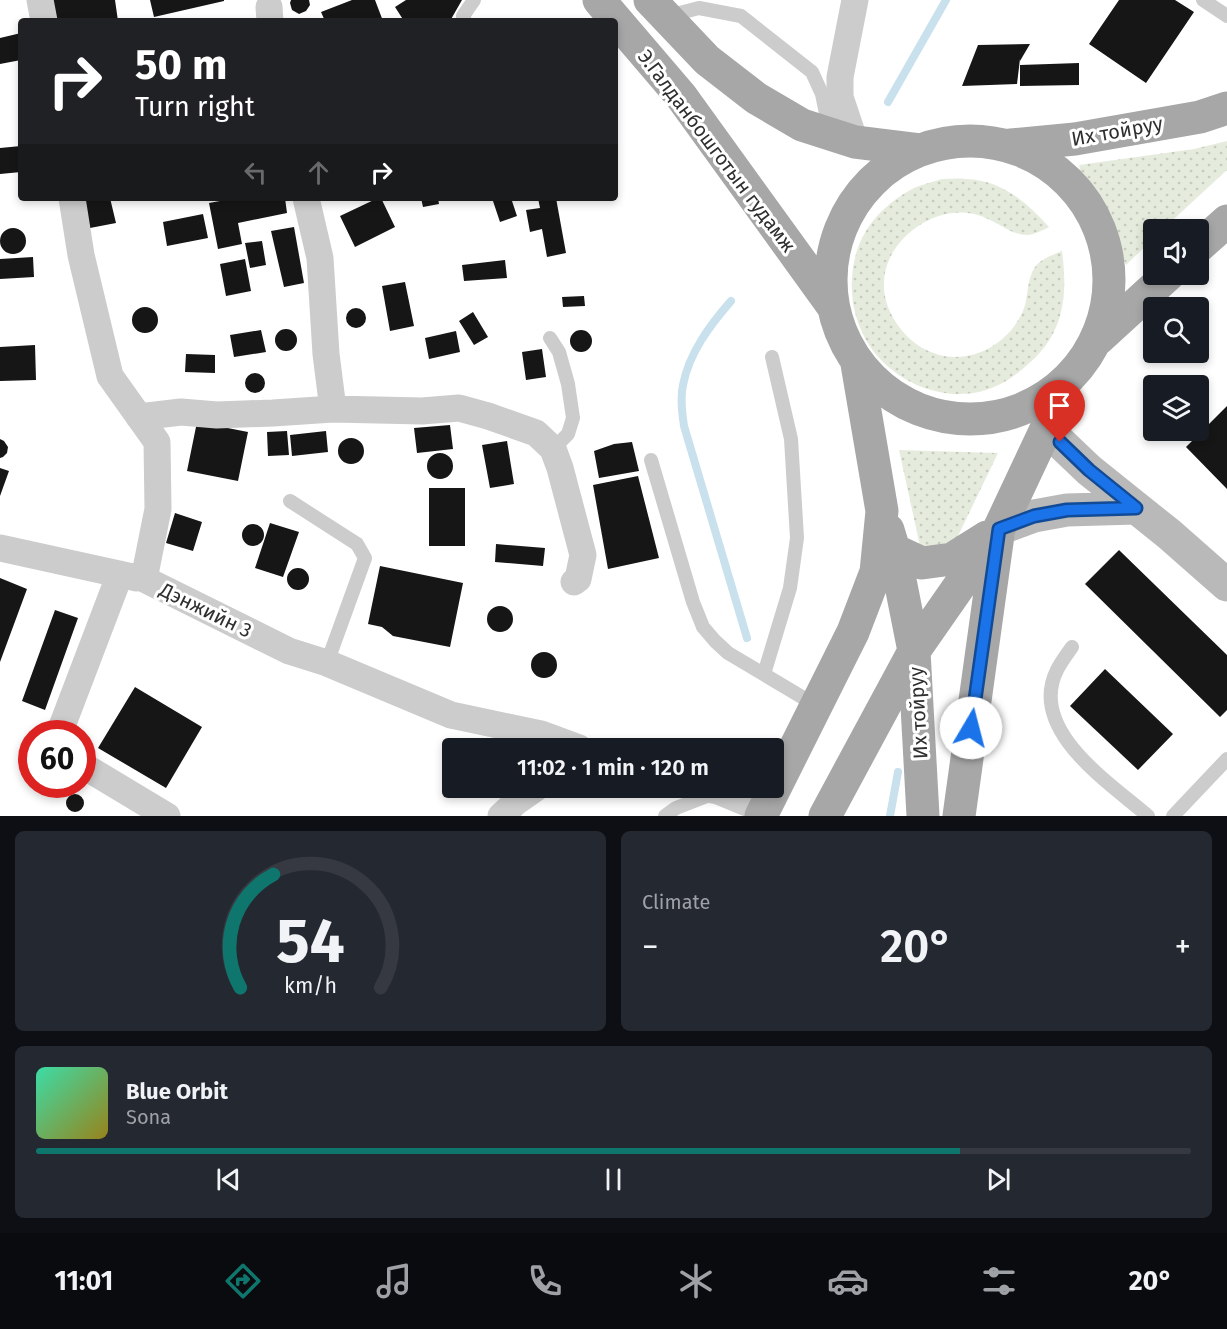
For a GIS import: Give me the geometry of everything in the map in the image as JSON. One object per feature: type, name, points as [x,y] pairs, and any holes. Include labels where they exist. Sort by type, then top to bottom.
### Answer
[{"type":"main road","name":"Э.Галданбошготын гудамж","points":[[599,0],[614,18]]},
{"type":"main road","points":[[658,9],[707,60],[756,98],[802,125],[842,138],[920,150]]},
{"type":"main road","name":"Э.Галданбошготын гудамж","points":[[618,22],[681,96],[832,305]]},
{"type":"main road","name":"Их тойруу","points":[[1005,145],[1075,140],[1200,117],[1227,108]]},
{"type":"main road","points":[[962,141],[1005,145],[1043,161],[1074,187],[1097,221],[1109,259],[1109,300],[1098,339],[1085,361],[1061,387],[1022,410],[977,421],[932,415],[890,396],[857,364],[842,336],[832,305],[831,273],[836,242],[849,212],[868,186],[892,165],[920,150],[962,141]]},
{"type":"main road","points":[[1209,237],[1227,221]]},
{"type":"main road","points":[[1098,339],[1156,285]]},
{"type":"main road","points":[[825,816],[914,651],[894,550],[882,511],[857,364]]},
{"type":"main road","name":"Их тойруу","points":[[923,816],[914,651],[999,529],[1046,429],[1061,387]]},
{"type":"main road","points":[[1046,429],[1089,470],[1169,534],[1227,585]]},
{"type":"main road","points":[[894,550],[922,563],[952,559],[999,529],[1034,516],[1067,510],[1136,508]]},
{"type":"main road","points":[[762,813],[853,632],[876,572],[882,511]]},
{"type":"main road","name":"Их тойруу","points":[[959,816],[999,529]]},
{"type":"street","points":[[40,0],[43,18]]},
{"type":"street","points":[[842,138],[840,77],[855,0]]},
{"type":"street","name":"Дэнжийн 3","points":[[72,201],[81,255],[110,376],[157,442],[158,510],[132,577],[289,651],[327,663],[451,715],[552,738]]},
{"type":"street","points":[[307,201],[320,258],[326,354],[333,409]]},
{"type":"street","points":[[138,417],[181,412],[218,415],[333,409],[422,411],[459,408],[536,433],[553,449],[583,555],[578,579],[574,582]]},
{"type":"street","points":[[0,548],[132,577],[66,720]]},
{"type":"street","points":[[96,773],[167,816]]},
{"type":"street","points":[[501,816],[521,798]]},
{"type":"street","points":[[730,798],[762,813]]},
{"type":"lane","points":[[464,18],[474,0]]},
{"type":"lane","points":[[1203,0],[1227,16]]},
{"type":"lane","points":[[658,9],[699,8],[741,16],[812,72],[842,138]]},
{"type":"lane","points":[[550,338],[559,352],[568,384],[573,418],[568,434],[553,449]]},
{"type":"lane","points":[[764,674],[790,588],[797,538],[791,439],[772,357]]},
{"type":"lane","points":[[651,459],[693,602],[703,627],[728,653],[817,706]]},
{"type":"lane","points":[[290,501],[357,544],[365,558],[327,663]]},
{"type":"lane","points":[[1072,647],[1056,671],[1052,686],[1051,702],[1059,729],[1082,760],[1148,816]]},
{"type":"lane","points":[[1173,816],[1227,759]]},
{"type":"lane","points":[[665,816],[694,798]]},
{"type":"green space","points":[[1227,141],[1227,170],[1174,219],[1143,219],[1143,249],[1126,265],[1082,178],[1079,165],[1194,149]]},
{"type":"green space","points":[[942,179],[979,180],[991,183],[1022,201],[1049,227],[1034,234],[1023,235],[979,215],[957,213],[936,217],[907,235],[893,252],[887,266],[884,280],[885,295],[892,316],[900,328],[910,339],[925,349],[941,355],[957,357],[973,355],[988,349],[1002,339],[1014,327],[1023,311],[1030,277],[1037,264],[1062,251],[1063,299],[1056,328],[1039,354],[1026,366],[996,387],[981,392],[945,393],[930,390],[903,378],[880,359],[871,348],[858,322],[854,307],[852,275],[860,244],[867,230],[887,206],[901,196],[916,187]]},
{"type":"green space","points":[[899,450],[998,453],[958,536],[941,556],[920,546]]},
{"type":"building","points":[[52,0],[115,0],[118,18],[55,18]]},
{"type":"building","points":[[150,0],[224,0],[224,1],[154,17]]},
{"type":"building","points":[[291,0],[309,0],[310,5],[306,11],[299,14],[292,10]]},
{"type":"building","points":[[352,0],[375,0],[382,18],[324,18],[321,12]]},
{"type":"building","points":[[406,0],[462,0],[452,18],[402,18],[395,7]]},
{"type":"building","points":[[1119,0],[1175,0],[1194,12],[1146,83],[1089,44]]},
{"type":"building","points":[[18,34],[18,61],[0,64],[0,38]]},
{"type":"building","points":[[1030,44],[1020,61],[1020,59],[1017,84],[962,86],[978,45]]},
{"type":"building","points":[[1079,63],[1079,85],[1020,86],[1020,65]]},
{"type":"building","points":[[18,146],[18,172],[0,174],[0,148]]},
{"type":"building","points":[[84,201],[111,201],[116,223],[90,228]]},
{"type":"building","points":[[285,201],[287,213],[238,223],[242,244],[218,249],[209,203]]},
{"type":"building","points":[[372,201],[382,201],[395,227],[355,247],[340,216]]},
{"type":"building","points":[[422,201],[438,201],[439,204],[423,207]]},
{"type":"building","points":[[493,201],[512,201],[517,216],[500,222]]},
{"type":"building","points":[[539,201],[557,201],[566,253],[547,257],[542,229],[530,232],[526,210],[540,208]]},
{"type":"building","points":[[203,214],[208,238],[167,246],[163,222]]},
{"type":"building","points":[[294,227],[304,283],[284,287],[271,231]]},
{"type":"building","points":[[13,228],[22,232],[26,241],[22,250],[13,254],[4,250],[0,241],[4,232]]},
{"type":"building","points":[[262,241],[266,265],[250,268],[245,243]]},
{"type":"building","points":[[33,257],[34,277],[0,279],[0,259]]},
{"type":"building","points":[[245,259],[251,291],[226,296],[220,264]]},
{"type":"building","points":[[505,260],[507,278],[464,281],[462,265]]},
{"type":"building","points":[[405,282],[414,326],[390,331],[382,286]]},
{"type":"building","points":[[584,296],[585,306],[563,307],[562,297]]},
{"type":"building","points":[[145,307],[154,311],[158,320],[154,329],[145,333],[136,329],[132,320],[136,311]]},
{"type":"building","points":[[356,308],[363,311],[366,318],[363,325],[356,328],[349,325],[346,318],[349,311]]},
{"type":"building","points":[[473,312],[488,337],[474,345],[459,321]]},
{"type":"building","points":[[286,329],[294,332],[297,340],[294,348],[286,351],[278,348],[275,340],[278,332]]},
{"type":"building","points":[[261,330],[266,352],[234,357],[230,335]]},
{"type":"building","points":[[581,330],[589,333],[592,341],[589,349],[581,352],[573,349],[570,341],[573,333]]},
{"type":"building","points":[[456,331],[460,352],[429,359],[425,338]]},
{"type":"building","points":[[35,345],[36,380],[0,381],[0,347]]},
{"type":"building","points":[[542,349],[546,377],[526,380],[522,352]]},
{"type":"building","points":[[186,354],[215,355],[215,373],[185,372]]},
{"type":"building","points":[[255,373],[262,376],[265,383],[262,390],[255,393],[248,390],[245,383],[248,376]]},
{"type":"building","points":[[1227,406],[1227,489],[1186,447],[1192,441],[1209,441],[1209,424]]},
{"type":"building","points":[[197,422],[248,432],[238,481],[187,471]]},
{"type":"building","points":[[450,425],[453,449],[417,453],[414,428]]},
{"type":"building","points":[[287,431],[289,455],[268,456],[267,432]]},
{"type":"building","points":[[326,431],[328,452],[292,456],[290,435]]},
{"type":"building","points":[[351,438],[360,442],[364,451],[360,460],[351,464],[342,460],[338,451],[342,442]]},
{"type":"building","points":[[0,439],[8,447],[7,453],[0,458]]},
{"type":"building","points":[[507,441],[514,484],[490,488],[482,445]]},
{"type":"building","points":[[632,442],[639,471],[599,478],[594,451],[614,444]]},
{"type":"building","points":[[440,453],[449,457],[453,466],[449,475],[440,479],[431,475],[427,466],[431,457]]},
{"type":"building","points":[[0,468],[9,471],[0,496]]},
{"type":"building","points":[[638,476],[659,558],[608,569],[593,485]]},
{"type":"building","points":[[429,488],[465,488],[465,546],[429,546]]},
{"type":"building","points":[[175,513],[202,522],[193,551],[166,543]]},
{"type":"building","points":[[270,523],[299,532],[283,577],[255,568]]},
{"type":"building","points":[[253,524],[261,527],[264,535],[261,543],[253,546],[245,543],[242,535],[245,527]]},
{"type":"building","points":[[496,544],[545,548],[543,566],[495,562]]},
{"type":"building","points":[[1119,550],[1227,655],[1227,710],[1220,717],[1085,584]]},
{"type":"building","points":[[380,566],[463,583],[450,647],[393,636],[382,627],[368,624]]},
{"type":"building","points":[[298,568],[306,571],[309,579],[306,587],[298,590],[290,587],[287,579],[290,571]]},
{"type":"building","points":[[0,578],[27,589],[0,662]]},
{"type":"building","points":[[500,606],[509,610],[513,619],[509,628],[500,632],[491,628],[487,619],[491,610]]},
{"type":"building","points":[[55,610],[78,618],[45,710],[22,701]]},
{"type":"building","points":[[544,652],[553,656],[557,665],[553,674],[544,678],[535,674],[531,665],[535,656]]},
{"type":"building","points":[[1105,669],[1173,734],[1138,770],[1070,706]]},
{"type":"building","points":[[135,687],[202,727],[166,788],[98,748]]},
{"type":"building","points":[[67,798],[84,799],[84,807],[79,812],[71,812],[66,807]]},
{"type":"waterway","points":[[888,102],[946,0]]},
{"type":"waterway","points":[[731,301],[715,320],[695,351],[686,373],[682,390],[682,406],[684,426],[747,638]]},
{"type":"waterway","points":[[890,816],[898,772]]},
{"type":"route","points":[[971,728],[999,529],[1034,516],[1067,510],[1136,508],[1089,470],[1060,442]]}]
